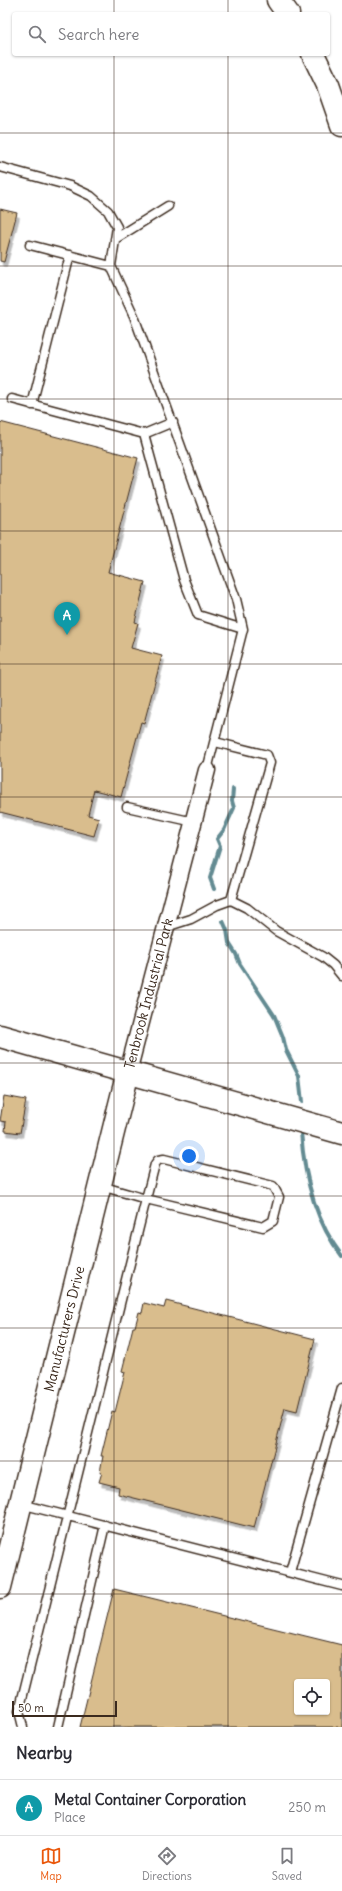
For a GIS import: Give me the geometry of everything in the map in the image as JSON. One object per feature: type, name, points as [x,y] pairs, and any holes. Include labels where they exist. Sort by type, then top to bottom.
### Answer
[{"type":"street","points":[[278,0],[287,12]]},
{"type":"street","points":[[314,56],[328,84],[342,125]]},
{"type":"street","name":"Tenbrook Industrial Park","points":[[207,770],[128,1072],[342,1133]]},
{"type":"street","points":[[0,1036],[128,1072]]},
{"type":"street","name":"Manufacturers Drive","points":[[0,1587],[128,1072]]},
{"type":"lane","points":[[0,167],[70,186],[91,196],[108,211],[117,227],[111,266],[134,316],[173,422],[236,598],[243,629],[207,770]]},
{"type":"lane","points":[[115,239],[168,206]]},
{"type":"lane","points":[[30,245],[111,266]]},
{"type":"lane","points":[[32,404],[70,256]]},
{"type":"lane","points":[[12,399],[144,434],[173,422]]},
{"type":"lane","points":[[144,434],[184,580],[198,615],[243,629]]},
{"type":"lane","points":[[215,742],[267,755],[270,763],[231,900]]},
{"type":"lane","points":[[127,807],[194,822]]},
{"type":"lane","points":[[166,927],[191,919],[217,905],[231,900],[247,908],[276,931],[322,957],[333,965],[342,976]]},
{"type":"lane","points":[[23,1727],[19,1711],[67,1516],[146,1199],[155,1164],[158,1160],[164,1159],[274,1186],[279,1196],[273,1221],[263,1227],[146,1199],[100,1185]]},
{"type":"lane","points":[[290,1572],[342,1388]]},
{"type":"lane","points":[[20,1504],[342,1586]]},
{"type":"lane","points":[[58,1727],[105,1526]]},
{"type":"building","points":[[0,209],[17,213],[4,262],[0,261]]},
{"type":"building","points":[[0,422],[138,458],[108,572],[145,582],[135,622],[138,623],[131,648],[162,656],[144,723],[141,722],[121,797],[94,790],[88,815],[99,818],[94,836],[0,812]]},
{"type":"building","points":[[4,1096],[26,1100],[20,1133],[5,1131],[6,1122],[0,1121]]},
{"type":"building","points":[[166,1301],[315,1339],[297,1411],[285,1408],[254,1528],[118,1494],[119,1487],[99,1482],[102,1472],[100,1472],[103,1456],[101,1456],[112,1411],[115,1412],[125,1372],[122,1371],[133,1327],[135,1327],[139,1312],[142,1313],[144,1303],[164,1308]]},
{"type":"building","points":[[114,1589],[342,1645],[342,1727],[80,1727]]},
{"type":"waterway","points":[[214,889],[210,878],[220,846],[217,839],[224,830],[234,808],[232,801],[233,789]]},
{"type":"waterway","points":[[223,921],[227,930],[229,943],[240,964],[274,1015],[283,1037],[286,1050],[299,1076],[302,1102]]},
{"type":"waterway","points":[[301,1132],[305,1165],[312,1197],[325,1228],[342,1256]]},
{"type":"place","name":"Metal Container Corporation","points":[[67,635]]}]
